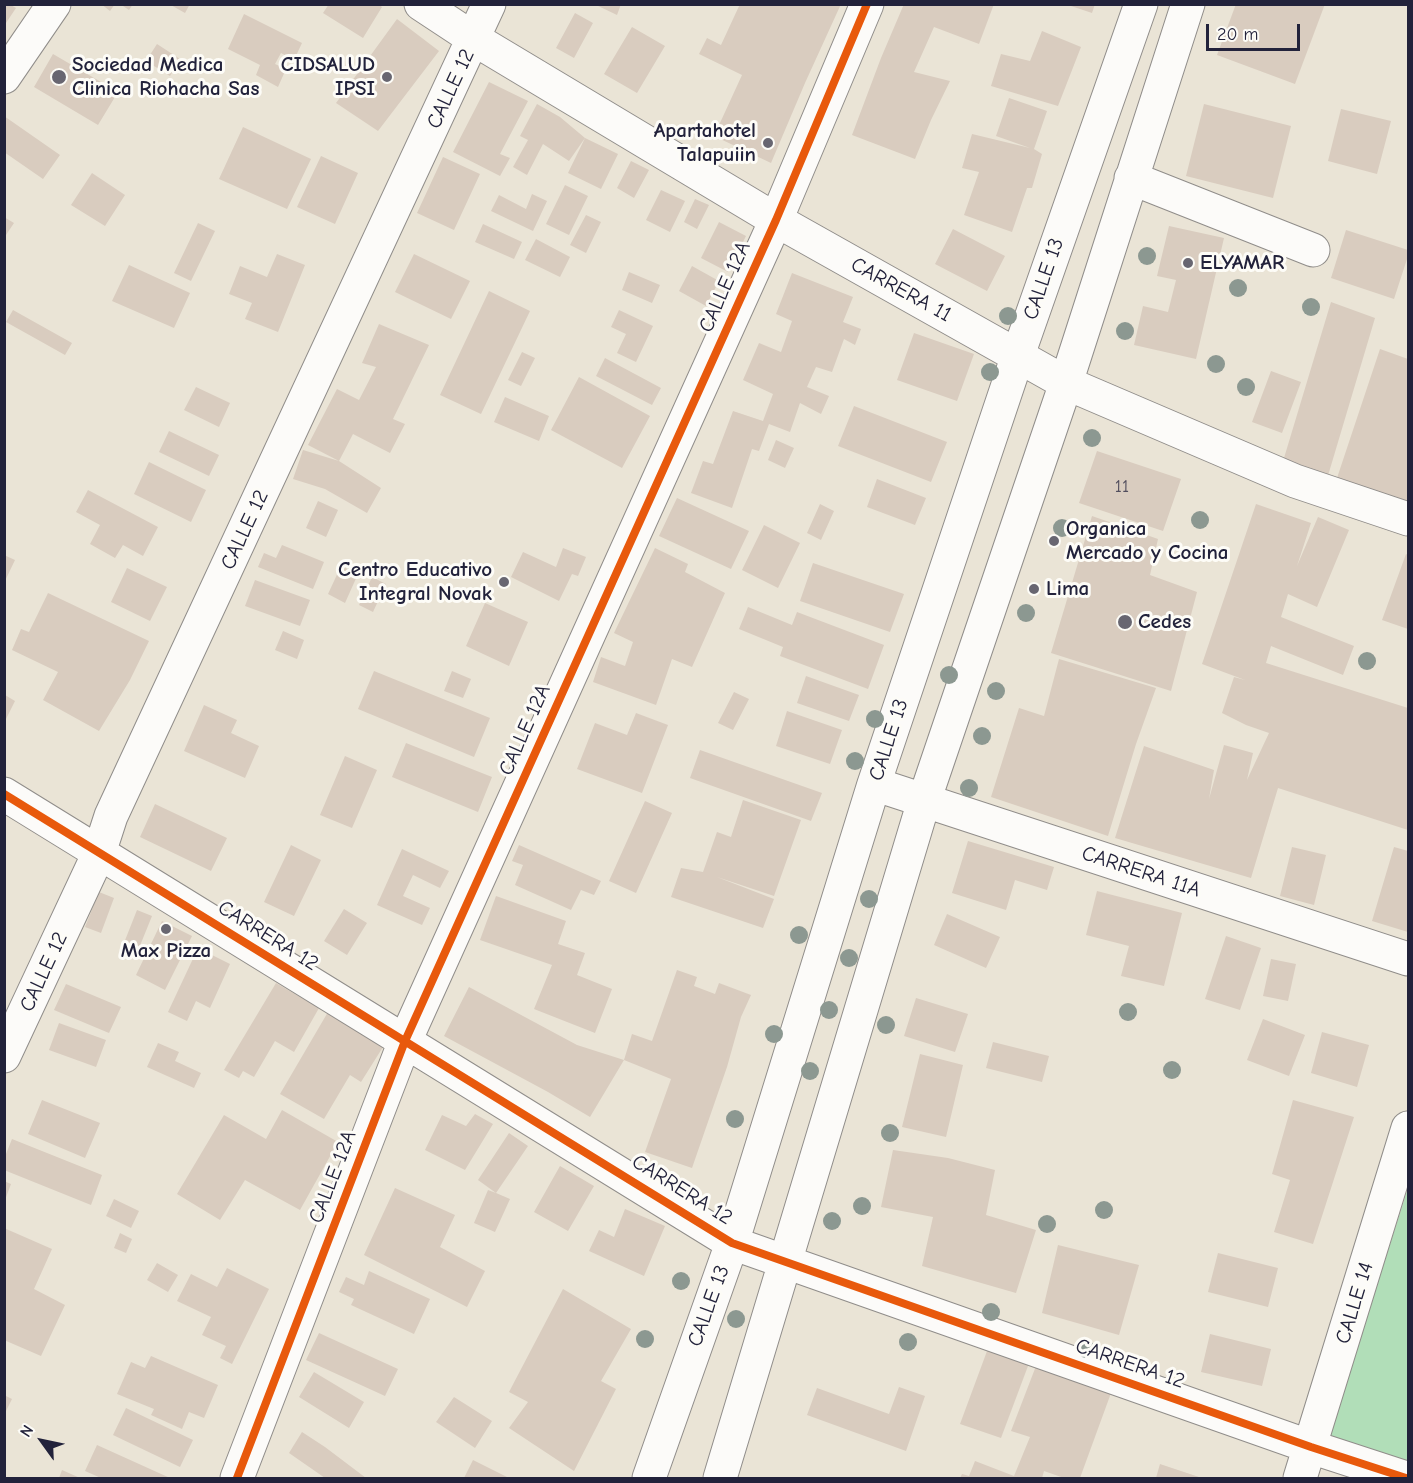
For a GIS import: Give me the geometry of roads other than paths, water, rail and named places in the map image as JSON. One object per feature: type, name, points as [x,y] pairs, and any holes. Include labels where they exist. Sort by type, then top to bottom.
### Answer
[{"type":"street","points":[[4,77],[54,4]]},
{"type":"street","name":"CARRERA 11","points":[[422,4],[474,39],[776,220],[1066,383],[1295,481],[1408,519]]},
{"type":"street","name":"CALLE 12","points":[[4,1056],[99,852],[116,805],[489,4]]},
{"type":"street","name":"CALLE 12A","points":[[237,1479],[405,1041],[776,220],[867,4]]},
{"type":"street","name":"CALLE 13","points":[[649,1479],[732,1243],[874,784],[1018,355],[1141,4]]},
{"type":"street","points":[[720,1479],[924,801],[1066,383],[1188,4]]},
{"type":"street","points":[[1131,178],[1313,250]]},
{"type":"street","name":"CARRERA 11A","points":[[874,784],[1408,959]]},
{"type":"street","name":"CARRERA 12","points":[[4,794],[732,1243],[1406,1479]]},
{"type":"street","name":"CALLE 14","points":[[1300,1479],[1408,1128]]},
{"type":"place","name":"Sociedad Medica Clinica Riohacha Sas","points":[[59,77]]},
{"type":"place","name":"CIDSALUD IPSI","points":[[387,77]]},
{"type":"place","name":"Apartahotel Talapuiin","points":[[768,143]]},
{"type":"place","name":"ELYAMAR","points":[[1188,263]]},
{"type":"place","name":"Organica Mercado y Cocina","points":[[1054,541]]},
{"type":"place","name":"Centro Educativo Integral Novak","points":[[504,582]]},
{"type":"place","name":"Lima","points":[[1034,589]]},
{"type":"place","name":"Cedes","points":[[1125,622]]},
{"type":"place","name":"Max Pizza","points":[[166,929]]}]
